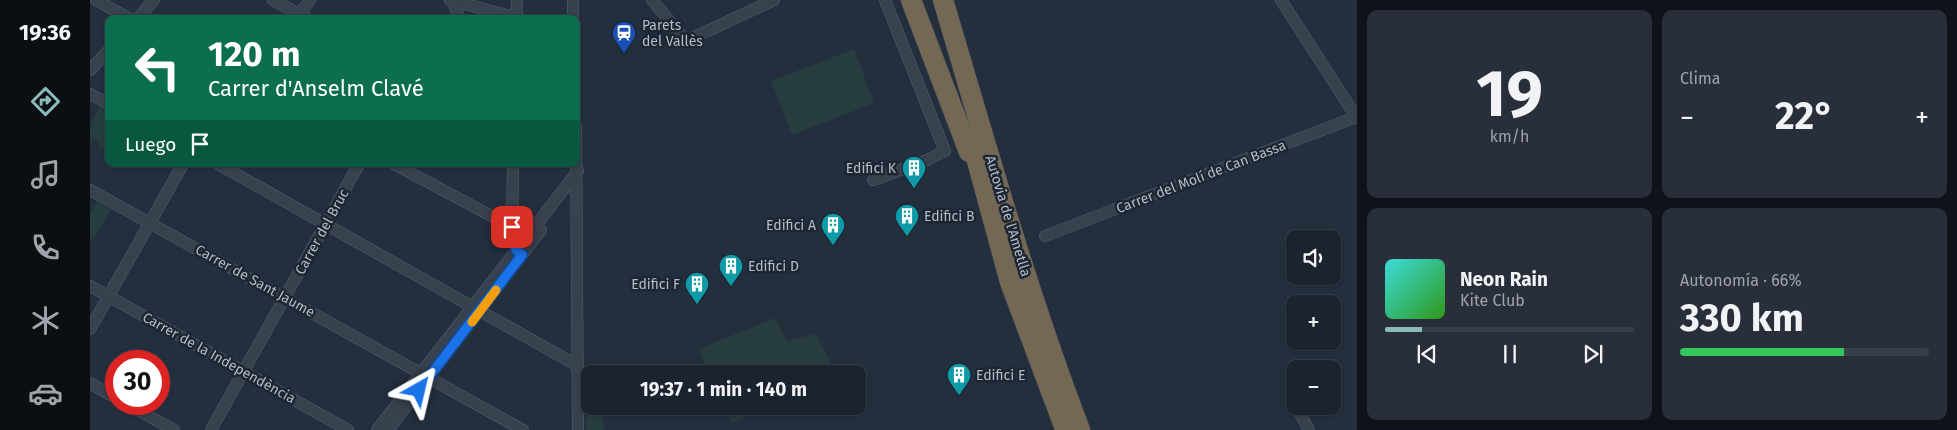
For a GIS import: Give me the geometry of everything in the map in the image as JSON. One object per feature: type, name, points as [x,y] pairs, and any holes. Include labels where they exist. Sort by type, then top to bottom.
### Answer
[{"type":"highway","points":[[911,0],[945,94],[969,152],[984,163]]},
{"type":"highway","name":"Autovia de l'Ametlla","points":[[930,0],[958,91],[984,163],[999,193],[1032,295],[1080,430]]},
{"type":"highway","name":"Autovia de l'Ametlla","points":[[943,0],[984,163],[1010,282],[1065,430]]},
{"type":"highway","points":[[952,0],[977,83],[984,163]]},
{"type":"highway","points":[[1010,282],[1018,319],[1055,430]]},
{"type":"street","points":[[96,0],[123,15]]},
{"type":"street","points":[[141,15],[154,0]]},
{"type":"street","points":[[273,0],[298,15]]},
{"type":"street","points":[[302,15],[310,0]]},
{"type":"street","points":[[451,0],[507,15]]},
{"type":"street","points":[[451,0],[458,15]]},
{"type":"street","points":[[517,0],[518,15]]},
{"type":"street","points":[[573,0],[573,15]]},
{"type":"street","points":[[652,0],[686,41],[774,0]]},
{"type":"street","points":[[874,180],[925,161],[945,151],[885,0]]},
{"type":"street","points":[[1281,0],[1357,118]]},
{"type":"street","points":[[90,70],[105,54]]},
{"type":"street","points":[[90,94],[105,102]]},
{"type":"street","name":"Carrer del Molí de Can Bassa","points":[[1045,236],[1357,118]]},
{"type":"street","points":[[90,329],[181,167]]},
{"type":"street","points":[[223,167],[578,366]]},
{"type":"street","name":"Carrer del Bruc","points":[[211,430],[357,167]]},
{"type":"street","points":[[400,167],[512,227]]},
{"type":"street","points":[[513,167],[512,227],[519,253]]},
{"type":"street","points":[[578,167],[578,430]]},
{"type":"street","points":[[377,430],[424,375],[578,176]]},
{"type":"street","name":"Carrer de Sant Jaume","points":[[90,190],[524,430]]},
{"type":"street","name":"Carrer de la Independència","points":[[90,286],[348,430]]},
{"type":"street","points":[[388,430],[424,375]]},
{"type":"street","points":[[90,384],[105,392]]},
{"type":"street","points":[[146,415],[174,430]]},
{"type":"street","points":[[1301,415],[1309,430]]},
{"type":"green space","points":[[854,49],[874,103],[792,135],[771,81]]},
{"type":"green space","points":[[100,106],[105,109],[105,139],[103,142],[105,143],[105,150],[98,146],[99,143],[93,139],[92,143],[90,141],[90,124]]},
{"type":"green space","points":[[97,201],[111,209],[93,240],[90,238],[90,213]]},
{"type":"green space","points":[[775,318],[787,341],[816,334],[832,365],[705,365],[698,349]]},
{"type":"green space","points":[[586,415],[602,415],[604,430],[586,430]]},
{"type":"green space","points":[[728,415],[747,415],[732,423]]},
{"type":"slow traffic","points":[[472,322],[496,290]]},
{"type":"place","name":"Parets del Vallès","points":[[624,54]]},
{"type":"place","name":"Edifici K","points":[[914,189]]},
{"type":"place","name":"Edifici B","points":[[907,237]]},
{"type":"place","name":"Edifici A","points":[[833,246]]},
{"type":"place","name":"Edifici D","points":[[731,287]]},
{"type":"place","name":"Edifici F","points":[[697,305]]},
{"type":"place","name":"Edifici E","points":[[959,396]]},
{"type":"route","points":[[419,390],[522,255],[516,250],[512,227]]}]
